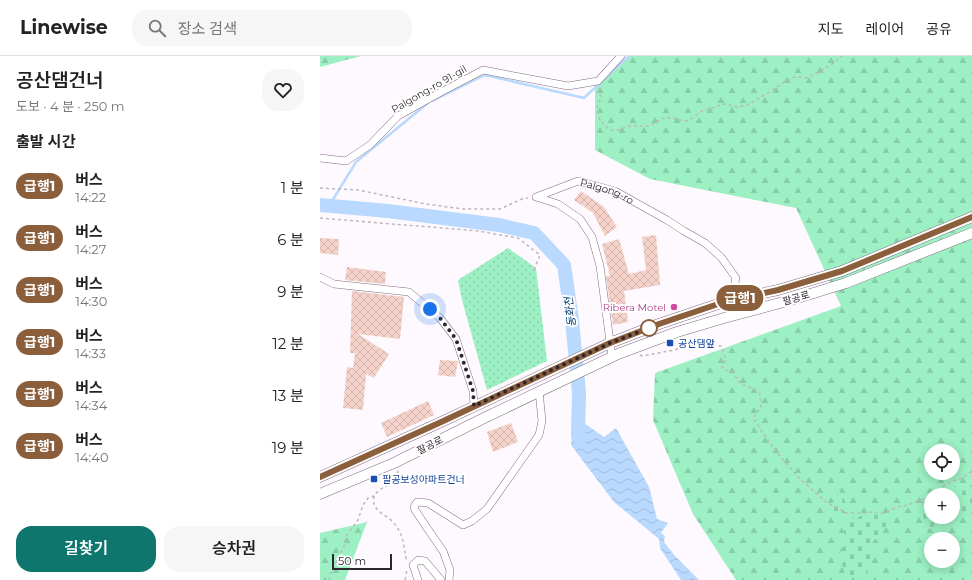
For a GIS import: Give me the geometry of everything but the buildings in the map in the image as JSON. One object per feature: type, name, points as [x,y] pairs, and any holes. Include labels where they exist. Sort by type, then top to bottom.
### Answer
[{"type":"main road","points":[[320,477],[610,343],[659,324],[727,301],[778,290],[842,271],[972,217]]},
{"type":"main road","name":"팔공로","points":[[320,494],[401,459],[612,357],[677,332],[846,283],[972,233]]},
{"type":"street","name":"Palgong-ro 91-gil","points":[[320,158],[346,161],[370,145],[398,116],[483,70],[568,86],[598,80],[621,56]]},
{"type":"street","name":"Palgong-ro","points":[[536,197],[578,181],[615,191],[705,243],[721,257],[736,278],[733,290],[727,301]]},
{"type":"street","points":[[536,197],[558,204],[580,219],[592,237],[600,266],[612,357]]},
{"type":"street","points":[[320,277],[334,284],[409,292],[440,318],[456,339],[473,391],[474,406]]},
{"type":"street","points":[[449,580],[450,570],[443,551],[415,510],[414,506],[417,502],[428,502],[463,525],[472,521],[487,509],[539,435],[542,422],[539,391]]},
{"type":"street","points":[[418,580],[413,565],[418,560],[425,560],[441,580]]},
{"type":"path","points":[[600,91],[601,98],[597,107],[599,118],[604,125],[611,130],[619,130],[629,126],[650,126],[666,117],[686,121],[702,111],[724,104],[737,107],[748,104],[771,91],[783,82],[794,78],[806,78],[817,73],[842,56]]},
{"type":"path","points":[[320,188],[358,190],[426,204],[463,208],[500,209],[522,199],[536,197]]},
{"type":"path","points":[[320,218],[478,231],[518,238],[540,255],[534,270]]},
{"type":"path","points":[[636,351],[642,356],[675,350],[698,338],[712,345],[721,346],[726,359],[722,368],[733,373],[741,384],[752,388],[760,394],[761,407],[753,418],[774,449],[799,478],[826,502],[846,512],[860,513],[884,512],[924,499]]},
{"type":"path","points":[[330,580],[344,546],[346,536],[358,520],[363,505],[368,498],[394,481],[401,459]]},
{"type":"path","points":[[941,488],[952,481],[962,478],[972,471]]},
{"type":"path","points":[[374,495],[373,502],[380,513],[392,521],[403,538],[407,565],[405,580]]},
{"type":"green space","points":[[320,56],[361,56],[320,67]]},
{"type":"green space","points":[[629,56],[972,56],[972,580],[736,580],[693,514],[653,420],[655,373],[841,306],[796,208],[650,179],[595,150],[595,87]]},
{"type":"green space","points":[[508,248],[536,268],[547,361],[487,390],[462,300],[458,280]]},
{"type":"green space","points":[[972,485],[972,510],[960,515],[960,488],[949,488],[954,486],[965,489]]},
{"type":"green space","points":[[839,491],[844,498],[845,504],[839,517],[830,514]]},
{"type":"green space","points":[[924,501],[924,519],[922,510],[922,502]]},
{"type":"green space","points":[[873,514],[889,516],[891,520],[872,543],[870,564],[866,577],[857,579],[844,572],[840,553],[847,539],[841,526],[860,516]]},
{"type":"green space","points":[[367,522],[345,580],[320,580],[320,533]]},
{"type":"green space","points":[[925,524],[941,524],[931,529]]},
{"type":"water","points":[[575,417],[604,437],[616,428],[649,487],[657,519],[668,523],[661,533],[665,536],[664,542],[675,556],[699,580],[681,580],[660,548],[659,539],[614,502],[571,445]]},
{"type":"waterway","points":[[604,79],[629,56]]},
{"type":"waterway","points":[[432,101],[485,75],[584,98],[601,82]]},
{"type":"waterway","points":[[329,206],[356,162],[428,103]]},
{"type":"waterway","name":"동화천","points":[[320,205],[388,211],[499,225],[534,233],[564,265],[572,320],[579,393],[578,436],[580,438]]},
{"type":"bus line","name":"급행1","points":[[320,477],[610,343],[659,324],[727,301],[778,290],[842,271],[972,217]]},
{"type":"place","name":"Ribera Motel","points":[[674,307]]},
{"type":"place","name":"공산댐앞","points":[[670,343]]},
{"type":"place","name":"팔공보성아파트건너","points":[[374,479]]},
{"type":"route","points":[[430,309],[440,318],[456,339],[473,391],[474,406],[610,343],[649,328]]}]
